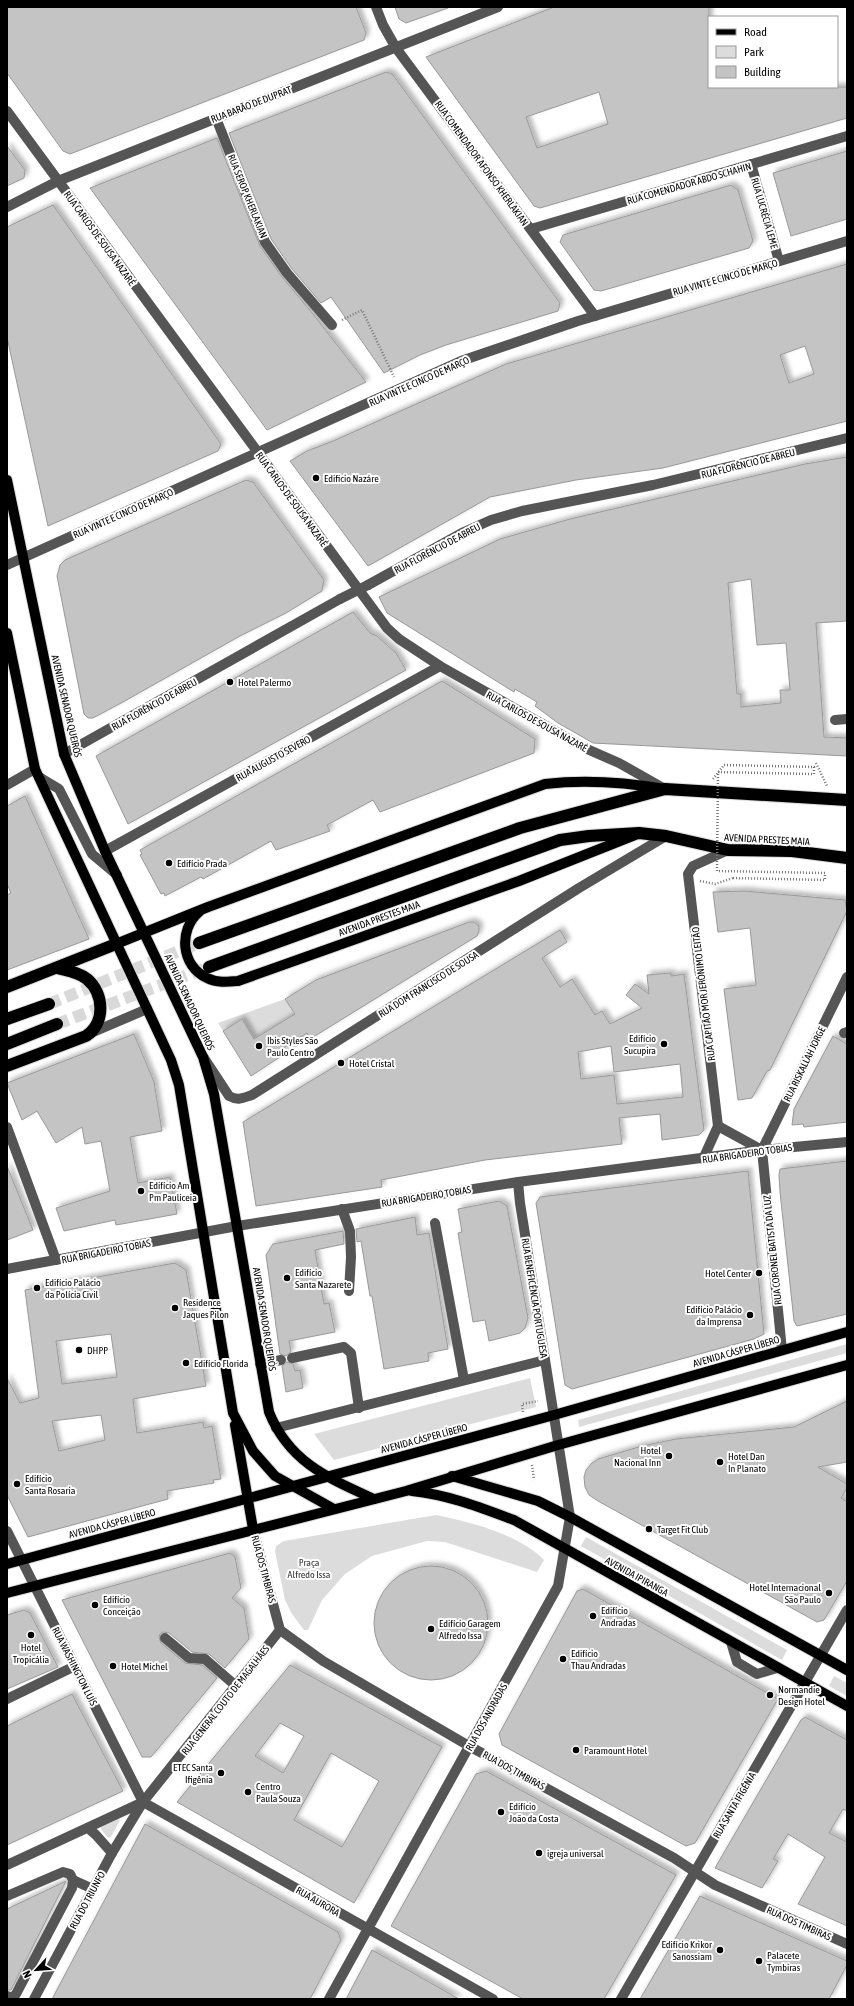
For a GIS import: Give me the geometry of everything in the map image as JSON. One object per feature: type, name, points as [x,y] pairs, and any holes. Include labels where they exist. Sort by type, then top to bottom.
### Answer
[{"type":"highway","name":"AVENIDA PRESTES MAIA","points":[[199,943],[520,828],[665,789],[847,800]]},
{"type":"highway","name":"AVENIDA PRESTES MAIA","points":[[209,967],[560,840],[589,836],[639,833],[666,836],[728,850],[792,851],[847,858]]},
{"type":"highway","points":[[7,987],[116,944]]},
{"type":"highway","points":[[7,1066],[91,1033],[97,1024],[100,1012],[99,999],[95,988],[87,979],[76,972],[57,968]]},
{"type":"highway","points":[[7,1018],[49,1004]]},
{"type":"highway","points":[[7,1044],[57,1024]]},
{"type":"main road","name":"AVENIDA SENADOR QUEIRÓS","points":[[7,480],[64,754],[105,851],[203,1057],[221,1129],[268,1408],[276,1428],[301,1460],[327,1477],[374,1499]]},
{"type":"main road","points":[[7,633],[37,773],[171,1060],[179,1085],[247,1499],[254,1529]]},
{"type":"main road","name":"AVENIDA PRESTES MAIA","points":[[116,944],[208,907],[545,784],[573,780],[621,782],[665,789]]},
{"type":"main road","name":"AVENIDA PRESTES MAIA","points":[[834,799],[847,796]]},
{"type":"main road","name":"AVENIDA PRESTES MAIA","points":[[208,907],[196,915],[188,928],[184,942],[187,957],[195,969],[207,978],[221,982],[238,981],[518,881],[639,833]]},
{"type":"main road","name":"AVENIDA CÁSPER LÍBERO","points":[[7,1564],[554,1415],[847,1332]]},
{"type":"main road","points":[[7,1594],[374,1499],[558,1445],[847,1365]]},
{"type":"main road","points":[[233,1413],[244,1436],[260,1461],[275,1476],[334,1509]]},
{"type":"main road","name":"AVENIDA IPIRANGA","points":[[452,1476],[538,1502],[570,1517],[847,1670]]},
{"type":"main road","name":"AVENIDA IPIRANGA","points":[[406,1490],[456,1498],[514,1520],[564,1550],[847,1706]]},
{"type":"street","name":"RUA COMENDADOR AFONSO KHERLAKIAN","points":[[376,7],[383,25],[396,48],[595,316]]},
{"type":"street","name":"RUA BARÃO DE DUPRAT","points":[[7,207],[58,181],[498,7]]},
{"type":"street","name":"RUA CARLOS DE SOUSA NAZARÉ","points":[[7,111],[388,628],[399,639],[440,666],[587,749],[620,763],[665,789]]},
{"type":"street","name":"RUA SEROP KHERLAKIAN","points":[[216,118],[265,242],[288,273],[332,325]]},
{"type":"street","name":"RUA COMENDADOR ABDO SCHAHIN","points":[[531,229],[847,136]]},
{"type":"street","name":"RUA LUCRÉCIA LEME","points":[[751,164],[778,261]]},
{"type":"street","name":"RUA VINTE E CINCO DE MARÇO","points":[[7,565],[461,361],[595,316],[847,241]]},
{"type":"street","name":"RUA FLORÊNCIO DE ABREU","points":[[64,754],[340,599],[464,532],[491,520],[522,511],[653,485],[719,470],[847,438]]},
{"type":"street","name":"RUA AUGUSTO SEVERO","points":[[105,851],[440,666]]},
{"type":"street","points":[[835,720],[847,719]]},
{"type":"street","points":[[7,785],[37,773],[59,789],[92,854],[118,876]]},
{"type":"street","name":"RUA DOM FRANCISCO DE SOUSA","points":[[203,1057],[218,1077],[229,1096],[234,1099],[242,1099],[252,1095],[579,888],[666,836]]},
{"type":"street","points":[[688,879],[689,870],[693,866],[728,850]]},
{"type":"street","name":"RUA CAPITÃO MOR JERÔNIMO LEITÃO","points":[[688,879],[718,1126]]},
{"type":"street","name":"RUA RISKALLAH JORGE","points":[[762,1150],[847,977]]},
{"type":"street","points":[[91,1033],[147,1010]]},
{"type":"street","points":[[703,1159],[718,1126],[762,1150]]},
{"type":"street","points":[[7,1127],[56,1260]]},
{"type":"street","name":"RUA BRIGADEIRO TOBIAS","points":[[7,1269],[237,1226],[518,1182],[703,1159],[762,1150],[847,1142]]},
{"type":"street","name":"RUA CORONEL BATISTA DA LUZ","points":[[762,1150],[782,1350]]},
{"type":"street","name":"RUA BENEFICÊNCIA PORTUGUESA","points":[[518,1182],[520,1203],[554,1415]]},
{"type":"street","points":[[342,1209],[350,1231],[349,1291]]},
{"type":"street","points":[[436,1223],[464,1380]]},
{"type":"street","points":[[292,1358],[344,1346],[351,1353],[359,1408]]},
{"type":"street","points":[[260,1364],[281,1360]]},
{"type":"street","points":[[276,1428],[545,1360]]},
{"type":"street","name":"RUA DOS ANDRADAS","points":[[329,1999],[558,1586],[570,1517],[554,1415]]},
{"type":"street","name":"RUA DOS TIMBIRAS","points":[[254,1529],[280,1630],[323,1661],[470,1746],[674,1858],[715,1885],[847,1944]]},
{"type":"street","name":"RUA WASHINGTON LUÍS","points":[[7,1531],[143,1802]]},
{"type":"street","name":"RUA SANTA IFIGÊNIA","points":[[621,1999],[847,1610]]},
{"type":"street","name":"RUA GENERAL COUTO DE MAGALHÃES","points":[[7,1865],[143,1802],[280,1630]]},
{"type":"street","points":[[165,1638],[189,1658],[205,1659],[236,1686]]},
{"type":"street","points":[[731,1642],[738,1662],[757,1674],[777,1668]]},
{"type":"street","points":[[7,1699],[75,1666]]},
{"type":"street","name":"RUA DO TRIUNFO","points":[[34,1999],[112,1853],[143,1802]]},
{"type":"street","name":"RUA AURORA","points":[[143,1802],[493,1999]]},
{"type":"street","points":[[88,1828],[112,1853]]},
{"type":"street","points":[[7,1896],[64,1872],[70,1874],[73,1880],[72,1888],[16,1994],[12,1998],[7,1996]]},
{"type":"street","points":[[73,1880],[93,1889]]},
{"type":"path","points":[[332,325],[362,310],[400,389]]},
{"type":"path","points":[[816,763],[834,799]]},
{"type":"path","points":[[688,879],[715,884],[733,878],[824,880],[825,873],[717,871],[718,772],[814,774],[814,767],[724,765]]},
{"type":"path","points":[[523,1412],[522,1404],[538,1401]]},
{"type":"path","points":[[532,1465],[534,1480]]},
{"type":"green space","points":[[285,999],[310,1039],[280,1057],[277,1052],[296,1040],[284,1021],[254,1039],[242,1019],[223,1031],[218,1023]]},
{"type":"green space","points":[[847,1344],[847,1353],[579,1427],[578,1420]]},
{"type":"green space","points":[[530,1378],[536,1407],[334,1460],[314,1434]]},
{"type":"green space","name":"Praça Alfredo Issa","points":[[436,1515],[479,1525],[508,1536],[533,1551],[544,1560],[537,1572],[445,1542],[427,1541],[372,1556],[345,1574],[322,1600],[308,1630],[304,1630],[292,1614],[285,1600],[275,1551],[276,1546],[284,1541]]},
{"type":"green space","points":[[586,1537],[787,1650],[782,1660],[581,1546]]},
{"type":"green space","points":[[834,1676],[847,1683],[847,1696],[829,1686]]},
{"type":"green space","points":[[119,1819],[120,1820],[111,1837],[108,1838],[101,1827]]},
{"type":"building","points":[[7,7],[356,7],[366,33],[364,40],[70,154],[63,151],[7,73]]},
{"type":"building","points":[[395,7],[448,8],[406,23],[399,19]]},
{"type":"building","points":[[554,7],[709,7],[708,88],[847,87],[847,118],[540,208],[534,206],[426,57]],"holes":[[[599,92],[608,124],[537,148],[526,117]]]},
{"type":"building","points":[[386,72],[392,74],[396,79],[560,303],[558,311],[446,345],[420,355],[384,373],[331,297],[321,303],[292,269],[271,239],[229,133]]},
{"type":"building","points":[[217,138],[260,246],[282,277],[366,382],[267,430],[90,188]]},
{"type":"building","points":[[7,146],[25,170],[24,178],[7,186]]},
{"type":"building","points":[[847,151],[847,219],[791,236],[773,173]]},
{"type":"building","points":[[731,185],[738,190],[753,241],[749,248],[601,291],[594,290],[560,242],[563,235]]},
{"type":"building","points":[[53,205],[221,444],[218,451],[48,526],[7,337],[7,227]]},
{"type":"building","points":[[847,264],[847,421],[663,468],[576,480],[490,497],[368,566],[290,461],[307,451],[333,441],[506,364]],"holes":[[[805,346],[814,374],[789,383],[780,355]]]},
{"type":"building","points":[[847,457],[847,621],[816,623],[824,737],[847,738],[847,756],[593,743],[558,723],[535,706],[537,702],[515,689],[514,692],[387,613],[379,597],[500,539],[570,519],[805,464]],"holes":[[[751,579],[757,645],[786,643],[790,690],[780,690],[781,703],[741,707],[741,694],[737,694],[728,583]]]},
{"type":"building","points":[[246,480],[253,482],[324,580],[322,591],[286,613],[240,636],[123,702],[93,718],[88,718],[84,714],[57,576],[60,565],[65,560]]},
{"type":"building","points":[[353,612],[370,633],[377,636],[396,653],[406,670],[128,824],[96,756]]},
{"type":"building","points":[[442,681],[535,739],[534,753],[380,812],[373,800],[327,825],[330,831],[276,850],[271,841],[203,879],[201,877],[165,896],[164,893],[161,894],[140,855],[142,854],[140,850]]},
{"type":"building","points":[[25,796],[89,939],[7,970],[7,895],[11,893],[7,884],[7,806]]},
{"type":"building","points":[[744,891],[845,900],[847,911],[770,1070],[767,1071],[752,1098],[738,1100],[724,989],[756,985],[750,928],[718,932],[713,892]]},
{"type":"building","points":[[469,922],[474,922],[479,926],[477,936],[310,1039],[307,1033],[277,1052],[280,1057],[251,1076],[223,1031],[242,1019],[254,1039],[295,1014],[285,999],[316,980]]},
{"type":"building","points":[[560,930],[567,942],[542,958],[560,987],[572,979],[595,1015],[602,1011],[610,1024],[642,1008],[626,995],[635,984],[649,994],[647,975],[671,973],[671,976],[684,974],[704,1130],[699,1135],[662,1140],[660,1114],[619,1118],[622,1144],[485,1160],[381,1180],[382,1187],[256,1206],[243,1122]],"holes":[[[611,1046],[614,1072],[680,1064],[683,1097],[617,1104],[614,1075],[581,1079],[578,1052]]]},
{"type":"building","points":[[134,1034],[154,1082],[162,1131],[130,1137],[138,1183],[170,1177],[177,1214],[116,1225],[115,1220],[64,1231],[56,1208],[110,1191],[101,1141],[85,1144],[82,1127],[56,1143],[37,1111],[22,1120],[7,1083]]},
{"type":"building","points":[[833,1036],[847,1044],[847,1122],[804,1127],[803,1124],[792,1125],[794,1109]]},
{"type":"building","points":[[847,1161],[847,1314],[797,1326],[794,1321],[780,1192],[780,1169]]},
{"type":"building","points":[[7,1166],[33,1230],[7,1240]]},
{"type":"building","points":[[748,1171],[764,1334],[754,1339],[572,1389],[565,1385],[536,1203],[540,1197]]},
{"type":"building","points":[[499,1201],[507,1206],[528,1318],[525,1328],[520,1333],[489,1341],[485,1320],[473,1322],[458,1233],[462,1232],[458,1209]]},
{"type":"building","points":[[415,1217],[417,1235],[429,1233],[448,1349],[428,1353],[429,1361],[384,1369],[361,1241],[357,1242],[356,1229]]},
{"type":"building","points":[[343,1231],[344,1244],[315,1250],[324,1304],[329,1303],[335,1332],[289,1341],[291,1352],[286,1356],[280,1354],[266,1255],[273,1244]]},
{"type":"building","points":[[175,1263],[186,1270],[206,1386],[133,1399],[137,1433],[203,1422],[204,1428],[212,1426],[221,1479],[213,1480],[214,1483],[167,1491],[168,1499],[28,1537],[7,1495],[7,1378],[20,1403],[39,1398],[25,1290]],"holes":[[[111,1334],[117,1377],[62,1384],[56,1341]],[[101,1415],[105,1440],[59,1451],[52,1421]]]},
{"type":"building","points":[[287,1362],[293,1364],[295,1371],[300,1370],[303,1388],[286,1392],[282,1366]]},
{"type":"building","points":[[847,1401],[847,1462],[818,1467],[847,1484],[847,1488],[841,1498],[847,1502],[847,1581],[824,1620],[817,1622],[598,1501],[589,1495],[585,1487],[584,1477],[586,1470],[598,1459],[642,1446],[676,1439],[794,1427]]},
{"type":"building","points":[[230,1553],[235,1557],[241,1588],[232,1598],[244,1608],[249,1639],[225,1668],[209,1654],[192,1652],[169,1633],[163,1632],[160,1634],[159,1637],[161,1643],[185,1663],[202,1665],[217,1678],[151,1757],[142,1757],[62,1600]]},
{"type":"building","name":"Edifício Garagem Alfredo Issa","points":[[431,1566],[453,1570],[472,1582],[484,1601],[488,1623],[484,1645],[472,1664],[453,1676],[431,1680],[409,1676],[390,1664],[378,1645],[374,1623],[378,1601],[390,1582],[409,1570]]},
{"type":"building","points":[[583,1589],[778,1699],[695,1843],[686,1846],[502,1745],[499,1734],[577,1591]]},
{"type":"building","points":[[24,1610],[30,1613],[58,1667],[7,1689],[7,1615]]},
{"type":"building","name":"Centro Paula Souza","points":[[290,1665],[442,1747],[354,1903],[177,1802]],"holes":[[[280,1723],[304,1736],[283,1773],[255,1756]],[[331,1753],[379,1781],[342,1847],[294,1820]]]},
{"type":"building","points":[[72,1694],[123,1791],[7,1845],[7,1726]]},
{"type":"building","points":[[805,1717],[847,1740],[847,1811],[843,1809],[829,1833],[847,1842],[847,1926],[798,1904],[825,1857],[788,1834],[773,1859],[778,1861],[762,1888],[715,1868],[801,1720]]},
{"type":"building","points":[[486,1771],[676,1875],[604,1999],[523,1999],[391,1926],[476,1774]]},
{"type":"building","points":[[145,1824],[338,1932],[341,1940],[310,1999],[52,1999]]},
{"type":"building","points":[[66,1881],[11,1990],[7,1990],[7,1909]]},
{"type":"building","points":[[700,1896],[847,1961],[847,1965],[829,1999],[640,1999]]},
{"type":"building","points":[[372,1950],[438,1987],[459,1999],[346,1999]]},
{"type":"tunnel","points":[[49,1004],[199,943]]},
{"type":"tunnel","points":[[57,1024],[209,967]]},
{"type":"place","name":"Edificio Nazáre","points":[[316,478]]},
{"type":"place","name":"Hotel Palermo","points":[[230,682]]},
{"type":"place","name":"Edifício Prada","points":[[169,863]]},
{"type":"place","name":"Edifício Sucupira","points":[[664,1044]]},
{"type":"place","name":"Ibis Styles São Paulo Centro","points":[[259,1046]]},
{"type":"place","name":"Hotel Cristal","points":[[341,1063]]},
{"type":"place","name":"Edifício Am Pm Pauliceia","points":[[141,1191]]},
{"type":"place","name":"Hotel Center","points":[[759,1273]]},
{"type":"place","name":"Edifício Santa Nazarete","points":[[287,1278]]},
{"type":"place","name":"Edifício Palácio da Polícia Civil","points":[[37,1288]]},
{"type":"place","name":"Residence Jaques Pilon","points":[[175,1308]]},
{"type":"place","name":"Edifício Palácio da Imprensa","points":[[750,1315]]},
{"type":"place","name":"DHPP","points":[[79,1350]]},
{"type":"place","name":"Edifício Florida","points":[[186,1363]]},
{"type":"place","name":"Hotel Nacional Inn","points":[[669,1456]]},
{"type":"place","name":"Hotel Dan In Planato","points":[[720,1462]]},
{"type":"place","name":"Edifício Santa Rosaria","points":[[17,1484]]},
{"type":"place","name":"Target Fit Club","points":[[649,1529]]},
{"type":"place","name":"Hotel Internacional São Paulo","points":[[829,1593]]},
{"type":"place","name":"Edifício Conceição","points":[[95,1605]]},
{"type":"place","name":"Edifício Andradas","points":[[593,1616]]},
{"type":"place","name":"Edifício Garagem Alfredo Issa","points":[[431,1629]]},
{"type":"place","name":"Hotel Tropicália","points":[[31,1635]]},
{"type":"place","name":"Edifício Thau Andradas","points":[[563,1659]]},
{"type":"place","name":"Hotel Michel","points":[[113,1666]]},
{"type":"place","name":"Normandie Design Hotel","points":[[770,1695]]},
{"type":"place","name":"Paramount Hotel","points":[[576,1750]]},
{"type":"place","name":"ETEC Santa Ifigênia","points":[[221,1773]]},
{"type":"place","name":"Centro Paula Souza","points":[[248,1792]]},
{"type":"place","name":"Edifício João da Costa","points":[[501,1812]]},
{"type":"place","name":"igreja universal","points":[[539,1853]]},
{"type":"place","name":"Edifício Krikor Sanossiam","points":[[720,1950]]},
{"type":"place","name":"Palacete Tymbiras","points":[[759,1961]]}]
